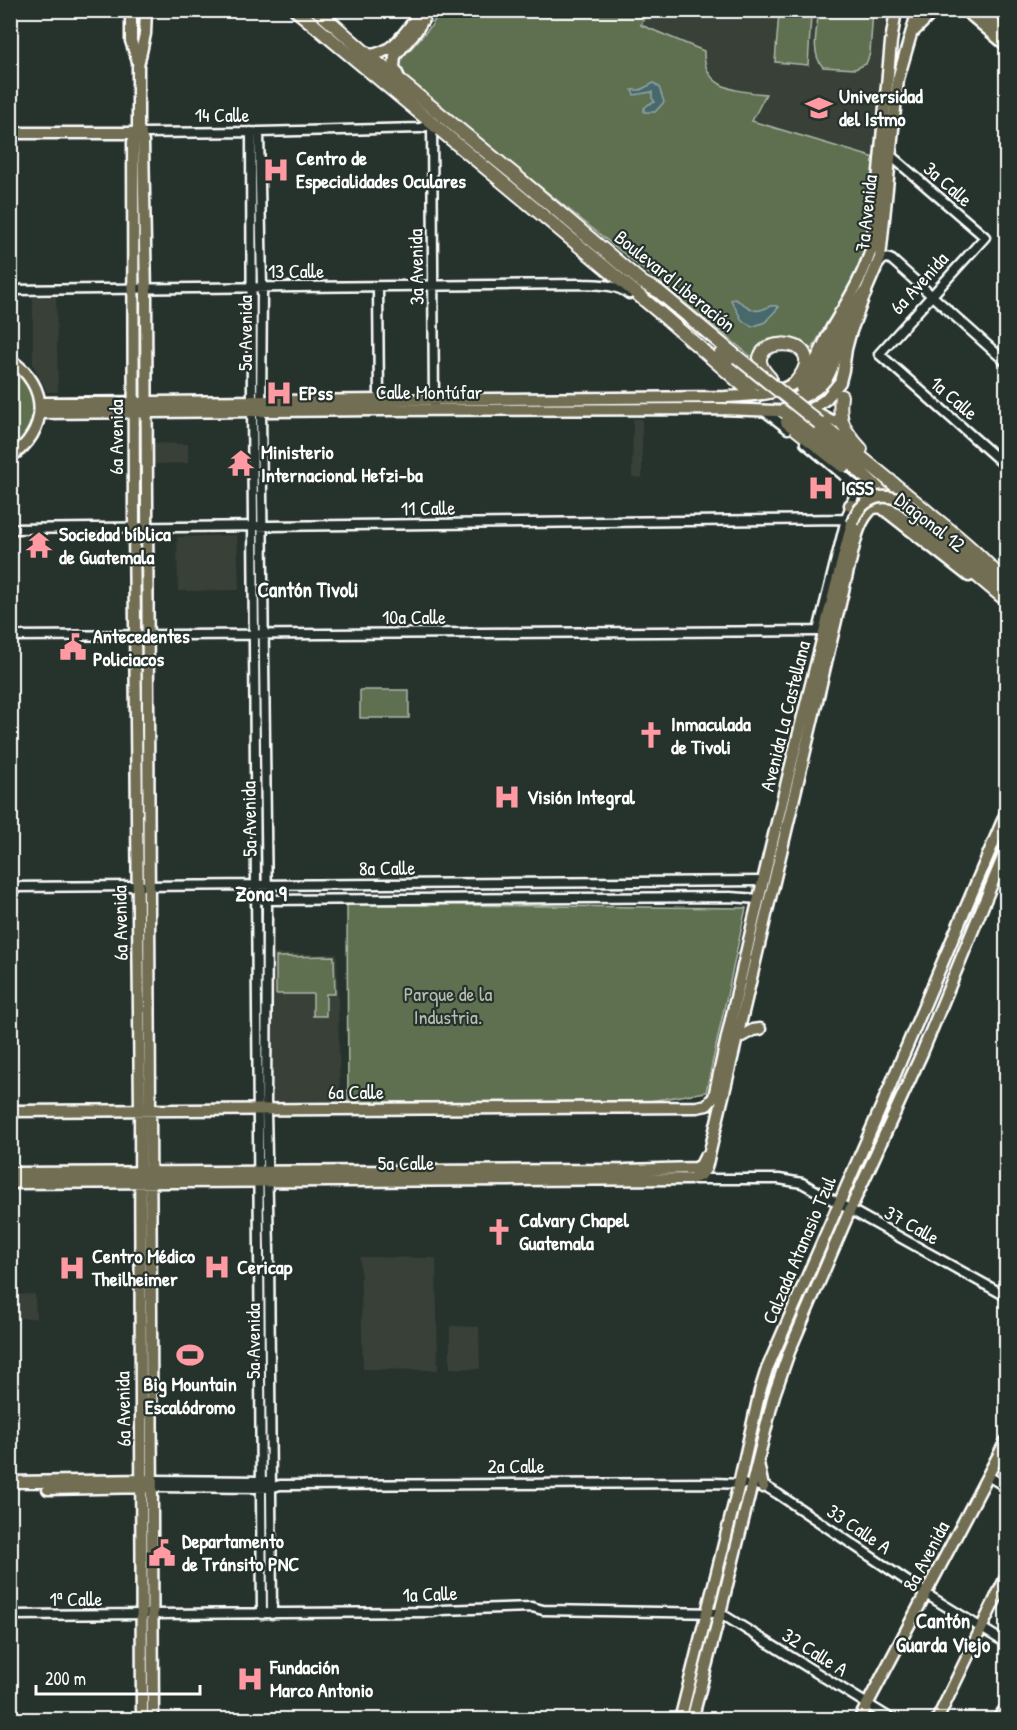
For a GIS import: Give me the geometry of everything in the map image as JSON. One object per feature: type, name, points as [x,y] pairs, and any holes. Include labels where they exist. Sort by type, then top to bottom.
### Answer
[{"type":"highway","name":"Boulevard Liberación","points":[[296,10],[752,392]]},
{"type":"highway","name":"Boulevard Liberación","points":[[317,10],[643,283],[658,291],[974,550],[994,570],[1006,600]]},
{"type":"highway","points":[[643,283],[653,296],[723,358],[768,383],[821,424]]},
{"type":"highway","points":[[798,389],[818,388],[825,381],[833,366],[843,329],[865,293]]},
{"type":"highway","points":[[798,389],[812,382],[823,368],[841,313]]},
{"type":"highway","points":[[768,383],[762,369],[763,354],[771,346],[787,344],[799,349],[806,360],[798,389]]},
{"type":"highway","points":[[841,396],[842,423],[849,435],[876,463],[881,472]]},
{"type":"highway","name":"Boulevard Liberación","points":[[785,417],[799,420],[824,440],[887,508],[1002,587]]},
{"type":"highway","points":[[785,417],[862,487]]},
{"type":"main road","points":[[368,55],[377,55],[389,50],[421,10]]},
{"type":"main road","points":[[400,80],[394,67],[395,56],[416,31],[429,10]]},
{"type":"main road","points":[[898,10],[905,14],[920,11]]},
{"type":"main road","name":"7a Avenida","points":[[841,313],[858,283],[872,246],[891,42],[898,10]]},
{"type":"main road","points":[[910,36],[937,10]]},
{"type":"main road","points":[[965,10],[1006,45]]},
{"type":"main road","points":[[979,10],[1006,34]]},
{"type":"main road","name":"6a Avenida","points":[[139,11],[145,34],[138,66],[136,130],[143,142],[140,288],[140,528],[147,1615],[142,1719]]},
{"type":"main road","name":"7a Avenida","points":[[813,408],[830,395],[840,382],[846,349],[865,293],[879,265],[897,86],[906,49],[920,11]]},
{"type":"main road","points":[[891,42],[898,36],[904,36],[906,49]]},
{"type":"main road","name":"14 Calle","points":[[10,134],[136,130]]},
{"type":"main road","points":[[10,360],[30,376],[37,389],[40,408],[34,434],[25,447],[10,457]]},
{"type":"main road","name":"Calle Montúfar","points":[[257,406],[380,400],[434,405],[735,397],[798,389]]},
{"type":"main road","name":"Calle Montúfar","points":[[40,408],[434,405],[762,409],[785,417],[793,412],[813,408]]},
{"type":"main road","points":[[813,408],[830,420],[842,423]]},
{"type":"main road","name":"Avenida La Castellana","points":[[702,1106],[709,1104],[714,1097],[730,1020],[849,521],[859,507],[874,499],[898,499],[1002,587]]},
{"type":"main road","points":[[850,505],[887,508]]},
{"type":"main road","name":"Diagonal 12","points":[[887,508],[983,586],[1002,587]]},
{"type":"main road","name":"Avenida La Castellana","points":[[690,1179],[705,1171],[859,528],[867,514],[887,508]]},
{"type":"main road","points":[[815,665],[814,649],[818,631]]},
{"type":"main road","points":[[792,760],[806,748]]},
{"type":"main road","name":"Calzada Atanasio Tzul","points":[[680,1719],[767,1369],[1006,813]]},
{"type":"main road","name":"Calzada Atanasio Tzul","points":[[692,1719],[757,1486],[757,1458],[774,1395],[789,1352],[850,1209],[922,1053],[1006,850]]},
{"type":"main road","points":[[994,881],[1006,869]]},
{"type":"main road","points":[[763,881],[768,892],[766,916]]},
{"type":"main road","points":[[759,899],[762,901],[766,916]]},
{"type":"main road","points":[[730,1020],[734,1025],[741,1023]]},
{"type":"main road","points":[[738,1038],[760,1029]]},
{"type":"main road","name":"6a Calle","points":[[10,1111],[702,1106]]},
{"type":"main road","name":"5a Calle","points":[[10,1183],[145,1178],[696,1168],[702,1164],[710,1146]]},
{"type":"main road","name":"5a Calle","points":[[10,1173],[145,1178]]},
{"type":"main road","name":"5a Calle","points":[[263,1177],[690,1179]]},
{"type":"main road","name":"8a Avenida","points":[[859,1719],[1006,1441]]},
{"type":"main road","name":"2a Calle","points":[[10,1482],[147,1483]]},
{"type":"main road","name":"2a Calle","points":[[10,1489],[147,1483]]},
{"type":"main road","points":[[937,1719],[1006,1577]]},
{"type":"main road","name":"6a Avenida","points":[[147,1615],[153,1719]]},
{"type":"street","name":"14 Calle","points":[[136,130],[255,132],[420,128],[432,124]]},
{"type":"street","name":"3a Avenida","points":[[432,124],[434,405]]},
{"type":"street","name":"5a Avenida","points":[[255,132],[251,288],[257,406],[258,526],[254,634],[256,900],[270,1407],[272,1614]]},
{"type":"street","name":"5a Avenida","points":[[255,132],[262,288],[257,406]]},
{"type":"street","name":"3a Calle","points":[[890,155],[985,237]]},
{"type":"street","name":"6a Avenida","points":[[879,354],[985,237]]},
{"type":"street","points":[[879,265],[883,259],[892,260],[1006,362]]},
{"type":"street","name":"13 Calle","points":[[582,284],[604,278],[606,268]]},
{"type":"street","name":"13 Calle","points":[[10,290],[582,284],[621,288],[633,298],[646,301]]},
{"type":"street","points":[[378,287],[380,400]]},
{"type":"street","name":"1a Calle","points":[[879,354],[1006,466]]},
{"type":"street","name":"Diagonal 12","points":[[762,409],[887,508]]},
{"type":"street","name":"Avenida La Castellana","points":[[818,631],[849,521],[850,505],[862,487]]},
{"type":"street","name":"11 Calle","points":[[10,529],[849,521]]},
{"type":"street","name":"5a Avenida","points":[[258,526],[264,634],[267,885],[262,1109]]},
{"type":"street","name":"10a Calle","points":[[10,636],[818,631]]},
{"type":"street","points":[[255,749],[265,749]]},
{"type":"street","name":"8a Calle","points":[[10,887],[763,881]]},
{"type":"street","name":"8a Calle","points":[[256,900],[730,897],[759,899]]},
{"type":"street","name":"5a Avenida","points":[[262,1614],[260,1407],[263,1177]]},
{"type":"street","name":"5a Calle","points":[[690,1179],[779,1179],[802,1183]]},
{"type":"street","name":"37 Calle","points":[[802,1183],[1006,1296]]},
{"type":"street","points":[[260,1407],[270,1407]]},
{"type":"street","points":[[988,1476],[1006,1487]]},
{"type":"street","name":"2a Calle","points":[[147,1483],[260,1485],[713,1483],[757,1486]]},
{"type":"street","name":"33 Calle A","points":[[757,1486],[778,1494],[926,1594],[1006,1643]]},
{"type":"street","name":"1a Calle","points":[[147,1615],[433,1612],[532,1607],[543,1610],[720,1613]]},
{"type":"street","name":"32 Calle A","points":[[720,1613],[894,1719]]},
{"type":"street","name":"1ª Calle","points":[[10,1615],[147,1615]]},
{"type":"street","points":[[996,1719],[1006,1706]]},
{"type":"shaded area","points":[[647,11],[886,11],[875,158],[752,121],[766,95],[721,85],[707,71],[704,59],[641,24]]},
{"type":"shaded area","points":[[56,296],[58,392],[47,392],[33,365],[33,297]]},
{"type":"shaded area","points":[[633,419],[642,419],[642,478],[632,477]]},
{"type":"shaded area","points":[[150,443],[188,444],[188,463],[151,464]]},
{"type":"shaded area","points":[[237,535],[239,590],[178,591],[177,537]]},
{"type":"shaded area","points":[[273,954],[337,954],[340,1101],[273,1101]]},
{"type":"shaded area","points":[[360,1257],[436,1258],[438,1370],[363,1369]]},
{"type":"shaded area","points":[[35,1294],[36,1318],[11,1318],[11,1295]]},
{"type":"shaded area","points":[[450,1326],[479,1327],[480,1369],[450,1368]]},
{"type":"green space","points":[[440,11],[647,11],[641,25],[704,51],[709,74],[716,81],[744,92],[766,94],[752,121],[875,158],[863,261],[812,349],[787,339],[771,339],[764,342],[752,357],[413,84],[400,72],[399,60],[431,26]]},
{"type":"green space","points":[[819,11],[873,11],[870,53],[866,64],[855,69],[823,67],[815,48]]},
{"type":"green space","points":[[779,13],[811,15],[808,65],[775,62]]},
{"type":"green space","points":[[10,365],[21,373],[32,392],[35,413],[29,434],[10,452]]},
{"type":"green space","points":[[360,690],[409,690],[409,718],[360,718]]},
{"type":"green space","name":"Parque de la Industria.","points":[[347,904],[746,908],[706,1092],[624,1105],[348,1106]]},
{"type":"green space","points":[[334,956],[335,994],[326,994],[326,1016],[313,1016],[313,994],[276,994],[276,957]]},
{"type":"water","points":[[654,83],[659,87],[664,102],[655,112],[644,112],[644,108],[655,102],[652,92],[634,95],[632,90],[640,90]]},
{"type":"water","points":[[735,299],[758,311],[772,306],[779,307],[765,322],[752,327],[742,320],[731,300]]},
{"type":"tunnel","points":[[755,393],[777,400],[797,399]]},
{"type":"place","name":"Universidad del Istmo","points":[[819,108]]},
{"type":"place","name":"Centro de Especialidades Oculares","points":[[276,170]]},
{"type":"place","name":"EPss","points":[[279,393]]},
{"type":"place","name":"Ministerio Internacional Hefzi-ba","points":[[241,463]]},
{"type":"place","name":"IGSS","points":[[821,488]]},
{"type":"place","name":"Sociedad bíblica de Guatemala","points":[[39,545]]},
{"type":"place","name":"Antecedentes Policiacos","points":[[73,647]]},
{"type":"place","name":"Inmaculada de Tivoli","points":[[651,735]]},
{"type":"place","name":"Visión Integral","points":[[507,797]]},
{"type":"place","name":"Calvary Chapel Guatemala","points":[[499,1232]]},
{"type":"place","name":"Cericap","points":[[217,1267]]},
{"type":"place","name":"Centro Médico Theilheimer","points":[[72,1268]]},
{"type":"place","name":"Big Mountain Escalódromo","points":[[190,1355]]},
{"type":"place","name":"Departamento de Tránsito PNC","points":[[162,1553]]},
{"type":"place","name":"Fundación Marco Antonio","points":[[250,1679]]},
{"type":"district","name":"Cantón Tivoli","points":[[308,590]]},
{"type":"district","name":"Zona 9","points":[[261,893]]},
{"type":"district","name":"Cantón Guarda Viejo","points":[[943,1633]]}]
